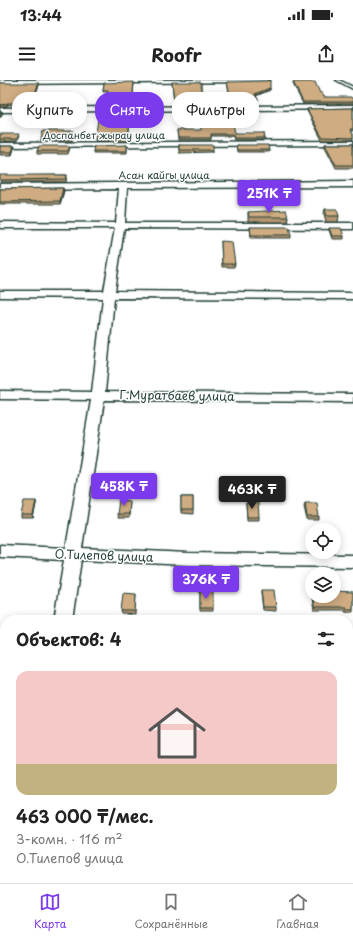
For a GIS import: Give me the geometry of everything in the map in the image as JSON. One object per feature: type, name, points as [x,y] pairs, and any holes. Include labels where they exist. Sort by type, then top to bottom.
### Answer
[{"type":"street","points":[[0,82],[267,80]]},
{"type":"street","points":[[0,110],[353,107]]},
{"type":"street","name":"Доспанбет жырау улица","points":[[0,145],[353,143]]},
{"type":"street","name":"Асан кайгы улица","points":[[0,187],[353,184]]},
{"type":"street","points":[[64,615],[98,396],[109,295],[120,226],[123,186]]},
{"type":"street","points":[[0,225],[353,226]]},
{"type":"street","points":[[0,294],[353,296]]},
{"type":"street","name":"Г.Муратбаев улица","points":[[0,395],[353,398]]},
{"type":"street","name":"О.Тилепов улица","points":[[0,551],[188,559],[353,561]]},
{"type":"lane","points":[[337,80],[353,88]]},
{"type":"building","points":[[270,80],[270,88],[259,92],[229,92],[227,82]]},
{"type":"building","points":[[134,82],[133,92],[108,92],[108,90],[103,90],[104,83]]},
{"type":"building","points":[[172,82],[201,82],[202,92],[173,92]]},
{"type":"building","points":[[293,82],[315,82],[320,93],[322,93],[324,97],[351,97],[353,102],[303,102]]},
{"type":"building","points":[[0,83],[39,83],[35,92],[12,92],[12,103],[0,105]]},
{"type":"building","points":[[353,108],[353,129],[350,129],[353,134],[353,138],[322,137],[307,109]]},
{"type":"building","points":[[97,128],[129,128],[128,138],[95,139]]},
{"type":"building","points":[[201,128],[234,128],[235,133],[264,133],[265,138],[234,138],[233,134],[211,134],[211,138],[178,138],[177,130],[201,130]]},
{"type":"building","points":[[43,131],[74,131],[71,139],[41,139]]},
{"type":"building","points":[[0,134],[19,134],[17,139],[0,139]]},
{"type":"building","points":[[325,144],[353,144],[353,165],[336,165]]},
{"type":"building","points":[[127,145],[127,151],[93,151],[94,146]]},
{"type":"building","points":[[179,145],[213,145],[213,150],[179,150]]},
{"type":"building","points":[[236,145],[268,145],[269,150],[237,150]]},
{"type":"building","points":[[0,146],[14,146],[12,152],[0,152]]},
{"type":"building","points":[[39,146],[70,146],[68,151],[37,151]]},
{"type":"building","points":[[0,175],[67,175],[66,179],[0,180]]},
{"type":"building","points":[[63,188],[60,201],[0,202],[0,189]]},
{"type":"building","points":[[325,209],[337,209],[339,216],[327,216]]},
{"type":"building","points":[[286,210],[288,217],[249,217],[248,212]]},
{"type":"building","points":[[250,227],[289,227],[291,235],[251,235]]},
{"type":"building","points":[[329,228],[341,228],[344,236],[332,236]]},
{"type":"building","points":[[221,241],[232,242],[235,264],[222,264]]},
{"type":"building","points":[[181,497],[193,497],[193,510],[181,510]]},
{"type":"building","points":[[119,500],[130,501],[129,514],[117,514]]},
{"type":"building","points":[[24,501],[36,501],[33,515],[21,515]]},
{"type":"building","points":[[246,503],[258,503],[259,517],[247,517]]},
{"type":"building","points":[[305,503],[317,503],[319,517],[307,517]]},
{"type":"building","points":[[261,590],[274,590],[276,607],[263,607]]},
{"type":"building","points":[[200,591],[213,591],[213,608],[200,608]]},
{"type":"building","points":[[341,591],[353,592],[353,609],[347,609],[346,607],[314,607],[314,603],[341,603]]},
{"type":"building","points":[[123,593],[136,594],[135,611],[121,611]]}]
